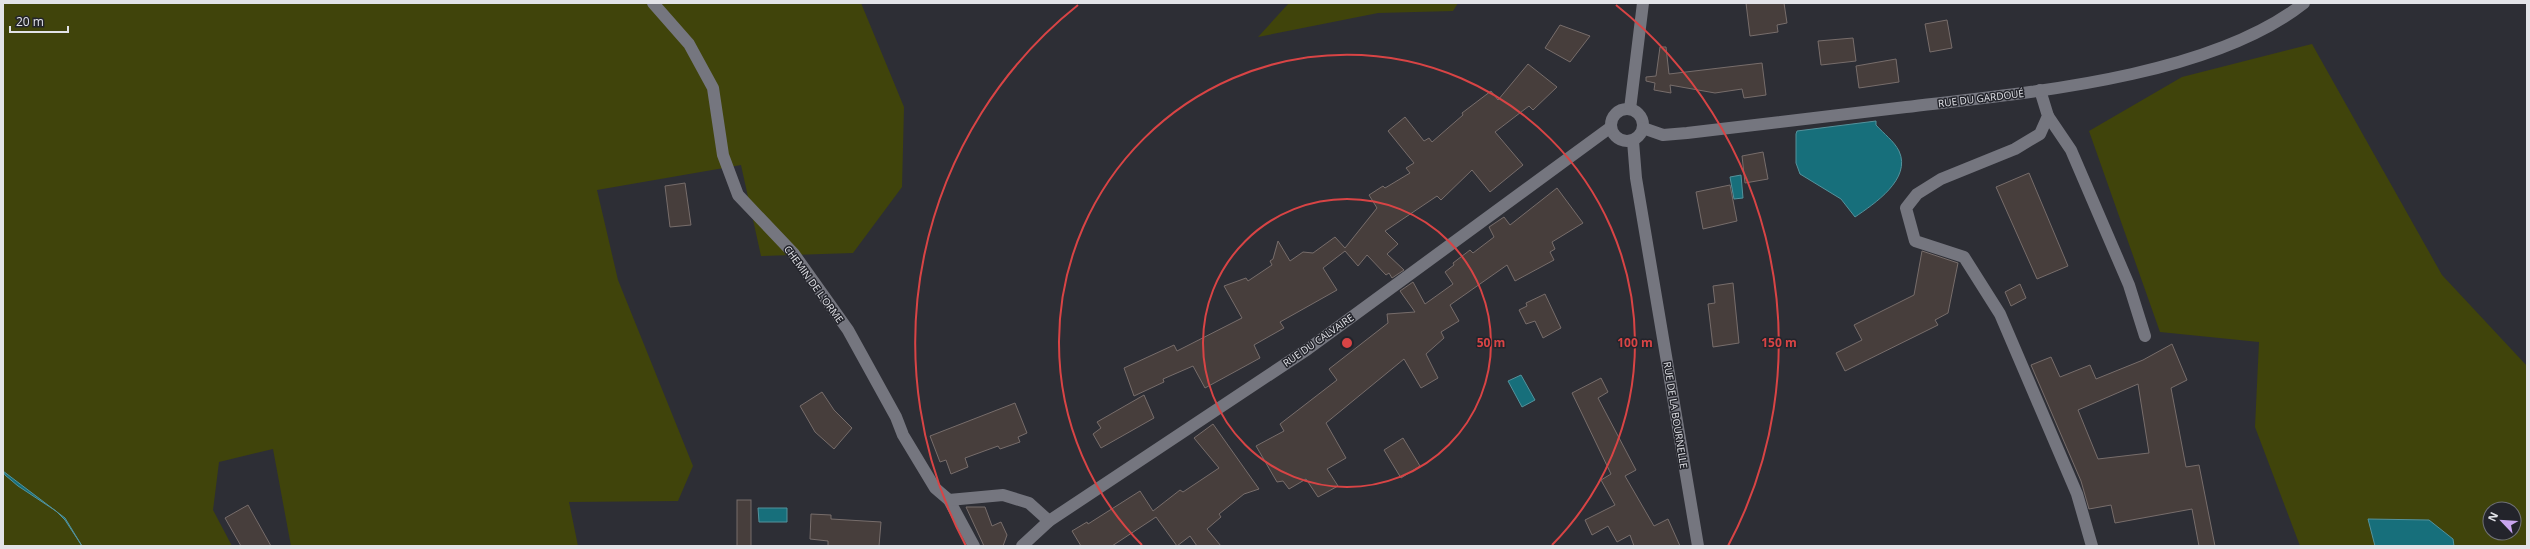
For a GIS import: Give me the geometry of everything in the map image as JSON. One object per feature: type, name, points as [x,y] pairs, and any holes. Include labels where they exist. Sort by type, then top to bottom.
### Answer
[{"type":"street","name":"CHEMIN DE L'ORME","points":[[653,3],[688,44],[713,88],[723,154],[738,195],[794,254],[848,330],[896,417],[903,435],[935,488],[950,500],[974,546]]},
{"type":"street","points":[[1630,109],[1643,3]]},
{"type":"street","name":"RUE DU GARDOUÉ","points":[[1643,128],[1663,135],[1687,133],[2040,90],[2130,74],[2202,54],[2243,39],[2287,16],[2304,3]]},
{"type":"street","points":[[2040,90],[2048,116],[2071,150],[2129,285],[2145,336]]},
{"type":"street","points":[[1630,109],[1642,118],[1643,128],[1640,136],[1633,141],[1618,139],[1611,127],[1616,113],[1630,109]]},
{"type":"street","points":[[2048,116],[2040,134],[2016,149],[1941,179],[1918,194],[1906,208],[1915,241],[1964,257],[2000,314],[2077,494],[2092,546]]},
{"type":"street","name":"RUE DU CALVAIRE","points":[[1022,546],[1049,521],[1308,349],[1611,127]]},
{"type":"street","name":"RUE DE LA BOURNELLE","points":[[1633,141],[1636,178],[1698,546]]},
{"type":"street","points":[[950,500],[1003,495],[1029,503],[1049,521]]},
{"type":"green space","points":[[3,3],[861,3],[904,107],[902,187],[853,253],[761,256],[741,165],[597,190],[618,280],[693,466],[678,501],[569,502],[578,546],[291,546],[273,449],[219,462],[213,510],[232,546],[3,546]]},
{"type":"green space","points":[[1289,3],[1458,3],[1453,11],[1378,13],[1258,37]]},
{"type":"green space","points":[[2312,44],[2442,275],[2527,366],[2527,546],[2300,546],[2255,427],[2259,342],[2160,332],[2089,131],[2182,77]]},
{"type":"water","points":[[1876,121],[1876,125],[1892,141],[1899,151],[1902,161],[1900,171],[1896,181],[1889,190],[1881,198],[1855,217],[1841,199],[1800,174],[1796,163],[1796,134],[1797,131]]},
{"type":"water","points":[[1741,175],[1743,198],[1734,199],[1730,177]]},
{"type":"water","points":[[1521,375],[1535,400],[1522,407],[1508,381]]},
{"type":"water","points":[[3,471],[54,510],[18,486],[5,475]]},
{"type":"water","points":[[758,508],[787,508],[787,522],[759,522]]},
{"type":"water","points":[[57,512],[65,518],[82,546],[65,520]]},
{"type":"water","points":[[2368,519],[2429,520],[2453,539],[2454,546],[2375,546]]},
{"type":"building","points":[[1746,3],[1784,3],[1787,23],[1777,25],[1778,32],[1750,36]]},
{"type":"building","points":[[1947,20],[1952,48],[1930,52],[1925,24]]},
{"type":"building","points":[[1560,25],[1590,36],[1570,62],[1545,48]]},
{"type":"building","points":[[1853,38],[1856,61],[1821,65],[1818,41]]},
{"type":"building","points":[[1660,47],[1666,47],[1669,74],[1762,63],[1766,95],[1744,98],[1742,89],[1715,93],[1670,85],[1671,93],[1654,90],[1655,83],[1646,81],[1646,77],[1656,76]]},
{"type":"building","points":[[1896,59],[1899,82],[1859,88],[1856,66]]},
{"type":"building","points":[[1528,64],[1557,87],[1533,110],[1529,106],[1495,132],[1523,165],[1490,192],[1472,170],[1441,200],[1437,196],[1385,231],[1398,244],[1387,254],[1404,270],[1392,278],[1389,273],[1386,275],[1367,255],[1358,266],[1345,251],[1323,268],[1337,290],[1280,322],[1284,328],[1254,345],[1260,358],[1205,388],[1193,366],[1163,379],[1164,382],[1134,396],[1124,368],[1174,345],[1177,351],[1242,318],[1224,286],[1246,278],[1248,281],[1272,265],[1270,261],[1273,259],[1278,241],[1290,261],[1303,252],[1313,253],[1335,237],[1345,248],[1377,208],[1369,195],[1383,186],[1385,188],[1410,173],[1406,168],[1414,163],[1388,131],[1405,117],[1424,141],[1429,138],[1432,142],[1463,115],[1462,113],[1491,91],[1498,100]]},
{"type":"building","points":[[1763,152],[1768,179],[1745,183],[1742,156]]},
{"type":"building","points":[[2029,173],[2068,266],[2037,279],[1996,187]]},
{"type":"building","points":[[685,183],[691,225],[670,227],[665,186]]},
{"type":"building","points":[[1730,185],[1737,221],[1703,229],[1696,192]]},
{"type":"building","points":[[1557,188],[1583,223],[1552,242],[1555,249],[1550,252],[1554,260],[1515,281],[1507,265],[1450,305],[1459,321],[1441,332],[1444,338],[1426,354],[1438,378],[1421,388],[1404,359],[1326,423],[1346,458],[1327,469],[1338,486],[1318,497],[1306,479],[1289,489],[1283,481],[1277,482],[1256,446],[1284,431],[1280,424],[1337,380],[1329,369],[1388,323],[1387,314],[1415,312],[1400,291],[1413,282],[1425,304],[1453,284],[1445,272],[1454,265],[1453,263],[1470,250],[1473,253],[1494,237],[1489,227],[1504,217],[1510,225]]},
{"type":"building","points":[[1922,251],[1958,263],[1948,313],[1935,320],[1938,325],[1845,371],[1836,353],[1862,340],[1854,325],[1914,295]]},
{"type":"building","points":[[1733,283],[1739,343],[1713,347],[1708,304],[1715,303],[1713,286]]},
{"type":"building","points":[[2020,284],[2026,298],[2011,306],[2005,292]]},
{"type":"building","points":[[1545,294],[1561,328],[1543,338],[1535,321],[1526,324],[1519,310],[1527,306],[1526,303]]},
{"type":"building","points":[[2172,344],[2187,380],[2171,388],[2186,467],[2199,465],[2215,546],[2199,546],[2192,509],[2115,523],[2111,505],[2089,509],[2081,481],[2031,365],[2051,357],[2060,377],[2090,365],[2096,379],[2143,360]],"holes":[[[2138,384],[2149,453],[2098,459],[2078,410]]]},
{"type":"building","points":[[1601,378],[1608,392],[1598,398],[1636,470],[1625,476],[1654,526],[1668,519],[1680,546],[1634,546],[1630,535],[1617,542],[1608,526],[1592,535],[1585,520],[1615,505],[1601,480],[1611,474],[1572,393]]},
{"type":"building","points":[[822,392],[834,410],[852,428],[834,449],[815,432],[800,406]]},
{"type":"building","points":[[1144,395],[1154,418],[1101,448],[1093,434],[1101,428],[1097,422]]},
{"type":"building","points":[[1015,403],[1027,433],[1018,437],[1020,442],[1000,449],[998,446],[965,458],[968,467],[951,474],[946,460],[940,462],[930,436]]},
{"type":"building","points":[[1213,424],[1259,489],[1244,494],[1219,514],[1221,517],[1207,529],[1221,546],[1197,546],[1190,536],[1177,546],[1156,517],[1112,546],[1081,546],[1072,531],[1087,522],[1088,524],[1140,491],[1153,511],[1180,490],[1183,492],[1219,468],[1194,438]]},
{"type":"building","points":[[1403,438],[1420,466],[1401,478],[1384,450]]},
{"type":"building","points":[[737,500],[751,500],[751,546],[737,546]]},
{"type":"building","points":[[248,505],[271,546],[241,546],[225,518]]},
{"type":"building","points":[[966,507],[985,507],[992,526],[1001,522],[1007,535],[1003,546],[984,546]]},
{"type":"building","points":[[811,514],[831,515],[831,519],[881,522],[879,546],[828,546],[828,541],[810,539]]}]
